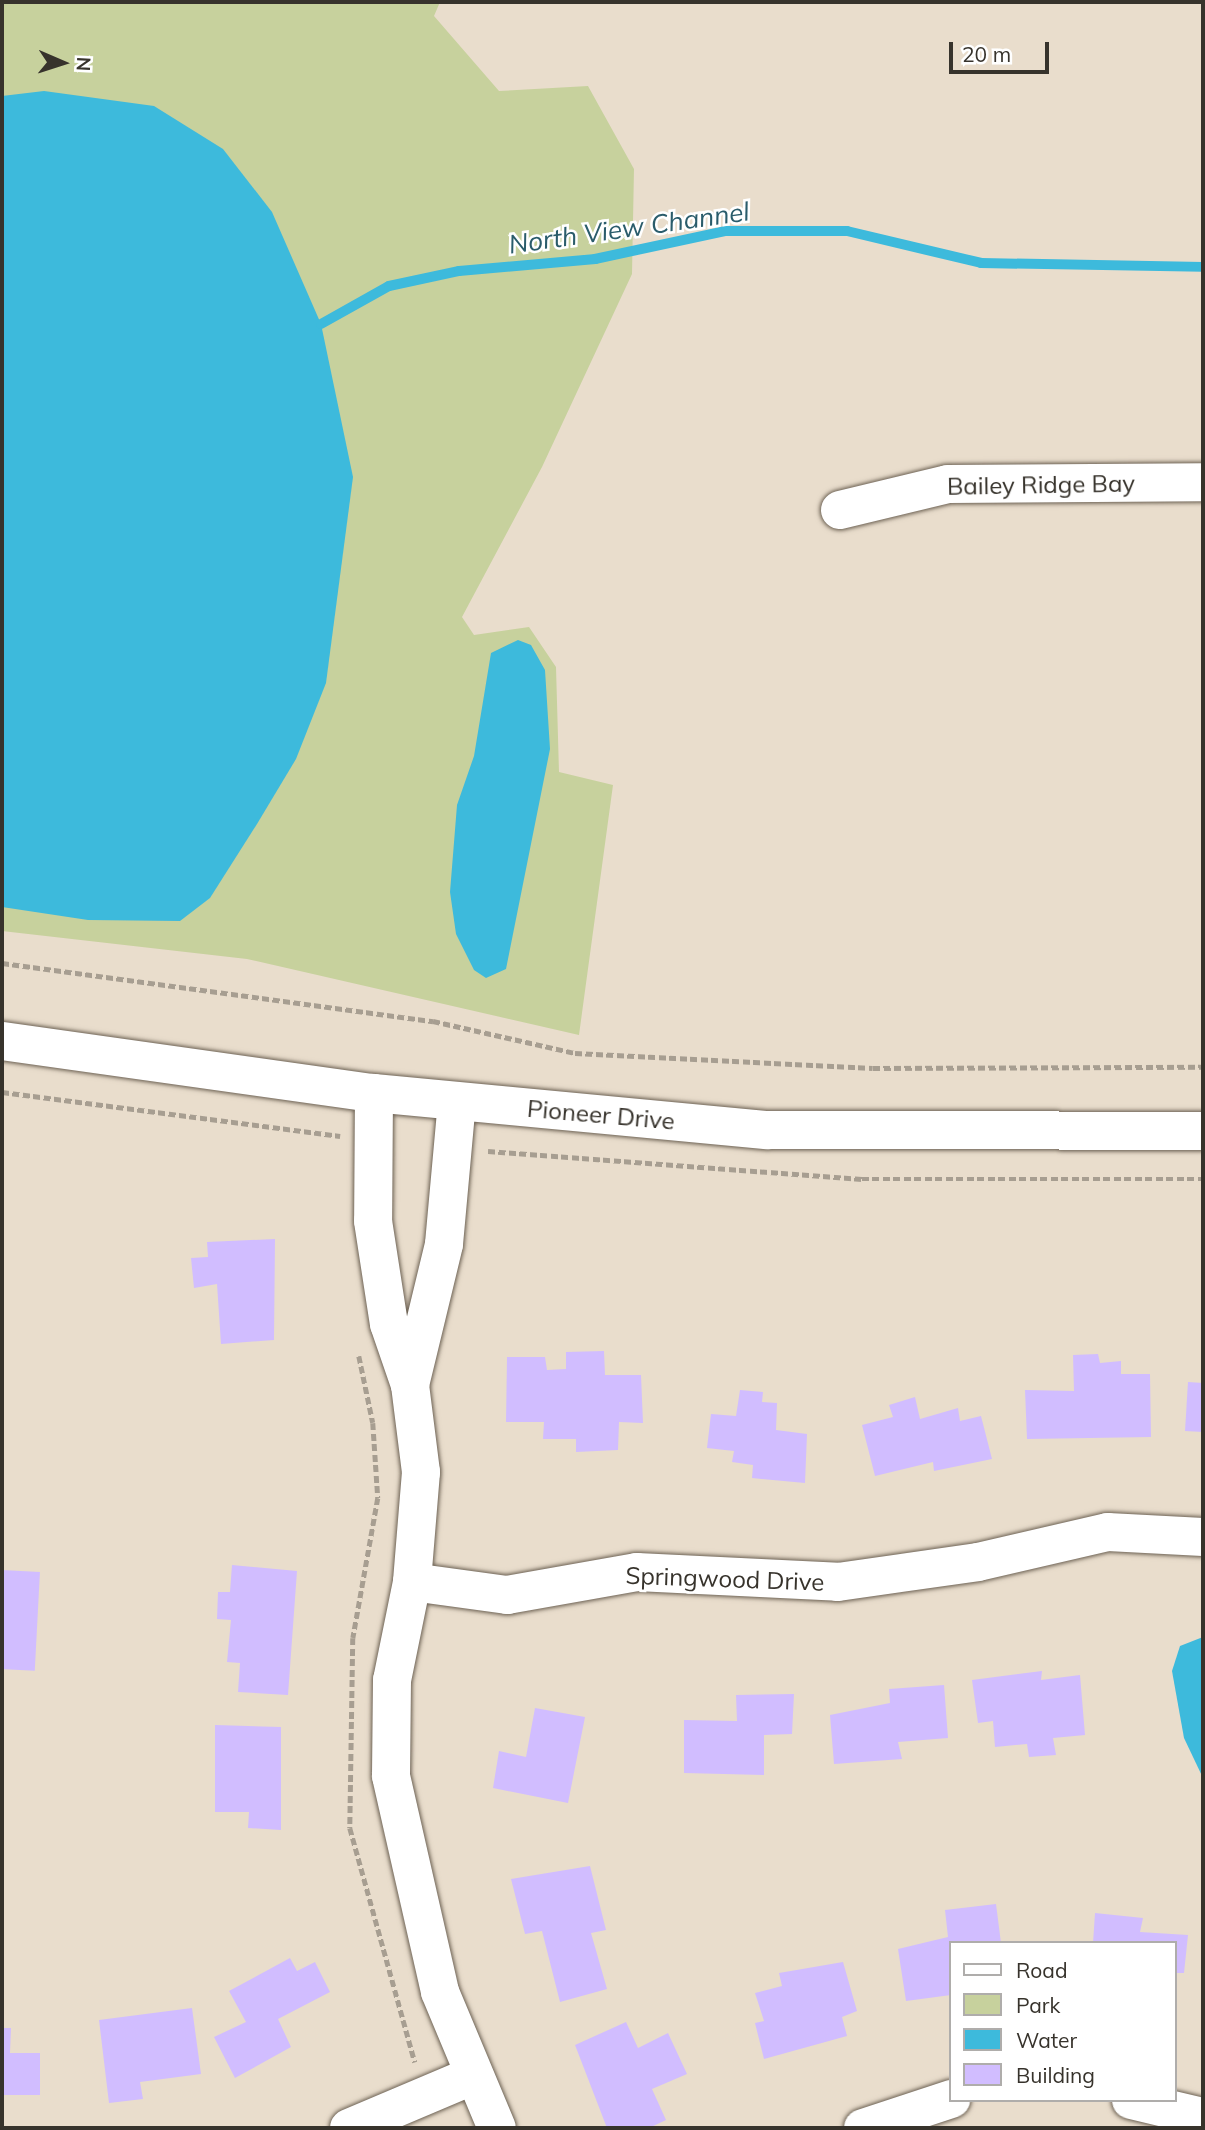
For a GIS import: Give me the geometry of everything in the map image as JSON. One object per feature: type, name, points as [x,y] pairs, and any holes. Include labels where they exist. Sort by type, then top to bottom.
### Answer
[{"type":"street","name":"Bailey Ridge Bay","points":[[840,510],[948,484],[1203,482]]},
{"type":"street","name":"Pioneer Drive","points":[[2,1041],[374,1093],[767,1130],[1203,1131]]},
{"type":"street","points":[[374,1093],[373,1221],[389,1324],[410,1385],[421,1472],[412,1582],[392,1680],[391,1776],[419,1914],[472,2076],[497,2128]]},
{"type":"street","points":[[410,1385],[444,1244],[457,1102]]},
{"type":"street","name":"Springwood Drive","points":[[412,1582],[507,1595],[637,1572],[838,1583],[978,1562],[1108,1532],[1203,1537]]},
{"type":"street","points":[[349,2128],[472,2076]]},
{"type":"street","points":[[863,2128],[950,2099]]},
{"type":"street","points":[[1140,2102],[1203,2117]]},
{"type":"path","points":[[2,963],[433,1021],[575,1053],[873,1068],[1203,1068]]},
{"type":"path","points":[[2,1092],[347,1136],[346,1148]]},
{"type":"path","points":[[477,1150],[800,1176],[984,1184],[1203,1179]]},
{"type":"path","points":[[357,1348],[373,1423],[378,1498],[352,1638],[350,1828],[415,2064]]},
{"type":"green space","points":[[2,2],[440,2],[434,16],[499,91],[588,86],[634,169],[632,274],[542,467],[462,617],[474,635],[529,627],[556,667],[559,772],[613,785],[579,1035],[247,959],[2,931]]},
{"type":"water","points":[[44,91],[154,106],[223,149],[272,212],[321,324],[353,477],[326,683],[296,759],[257,824],[210,898],[180,921],[88,920],[2,907],[2,96]]},
{"type":"water","points":[[518,640],[531,645],[545,670],[550,749],[506,969],[486,978],[474,970],[456,934],[450,892],[457,805],[474,756],[491,653]]},
{"type":"water","points":[[1203,1637],[1203,1778],[1184,1738],[1172,1671],[1180,1646]]},
{"type":"building","points":[[275,1239],[274,1340],[221,1344],[217,1284],[194,1288],[191,1258],[208,1257],[207,1242]]},
{"type":"building","points":[[604,1351],[605,1375],[641,1375],[643,1423],[619,1422],[618,1450],[576,1452],[576,1439],[543,1439],[544,1422],[506,1422],[507,1357],[545,1357],[547,1370],[566,1369],[566,1352]]},
{"type":"building","points":[[1098,1354],[1100,1363],[1121,1361],[1121,1374],[1150,1374],[1151,1437],[1027,1439],[1025,1390],[1074,1391],[1073,1355]]},
{"type":"building","points":[[1188,1382],[1203,1383],[1203,1432],[1185,1431]]},
{"type":"building","points":[[740,1390],[763,1392],[762,1402],[777,1403],[776,1430],[807,1434],[805,1483],[752,1478],[753,1465],[732,1462],[734,1451],[707,1448],[711,1414],[736,1416]]},
{"type":"building","points":[[915,1397],[920,1419],[958,1408],[960,1421],[981,1416],[992,1459],[934,1471],[933,1462],[875,1476],[862,1425],[893,1417],[889,1405]]},
{"type":"building","points":[[232,1565],[297,1571],[288,1695],[238,1692],[240,1663],[227,1662],[231,1620],[217,1619],[218,1592],[230,1592]]},
{"type":"building","points":[[2,1570],[40,1572],[35,1671],[2,1669]]},
{"type":"building","points":[[1042,1671],[1041,1680],[1080,1675],[1085,1735],[1053,1738],[1056,1755],[1029,1757],[1027,1744],[995,1747],[993,1721],[978,1723],[972,1680]]},
{"type":"building","points":[[944,1685],[948,1738],[898,1742],[902,1759],[834,1764],[830,1715],[890,1703],[889,1689]]},
{"type":"building","points":[[794,1694],[792,1734],[764,1735],[764,1775],[684,1773],[684,1720],[737,1721],[736,1695]]},
{"type":"building","points":[[535,1708],[585,1717],[568,1803],[493,1788],[499,1751],[526,1757]]},
{"type":"building","points":[[215,1725],[281,1727],[281,1830],[248,1828],[249,1812],[215,1812]]},
{"type":"building","points":[[590,1866],[606,1930],[591,1933],[607,1989],[560,2002],[542,1931],[525,1934],[511,1879]]},
{"type":"building","points":[[996,1904],[1001,1941],[950,1941],[950,1995],[906,2001],[898,1949],[948,1937],[945,1910]]},
{"type":"building","points":[[1095,1913],[1143,1918],[1140,1932],[1188,1935],[1184,1973],[1177,1973],[1177,1941],[1093,1941]]},
{"type":"building","points":[[290,1958],[297,1971],[315,1962],[330,1992],[278,2019],[291,2047],[235,2078],[214,2037],[246,2022],[229,1991]]},
{"type":"building","points":[[843,1962],[857,2011],[842,2017],[847,2036],[764,2059],[755,2023],[764,2021],[755,1993],[782,1986],[779,1973]]},
{"type":"building","points":[[192,2008],[201,2074],[140,2082],[143,2099],[109,2103],[99,2020]]},
{"type":"building","points":[[626,2022],[638,2048],[668,2033],[687,2074],[652,2089],[666,2120],[649,2128],[607,2128],[575,2045]]},
{"type":"building","points":[[2,2028],[11,2028],[10,2053],[40,2053],[40,2095],[2,2095]]},
{"type":"waterway","name":"North View Channel","points":[[321,324],[389,286],[459,271],[595,259],[726,231],[847,231],[981,263],[1203,267]]}]
